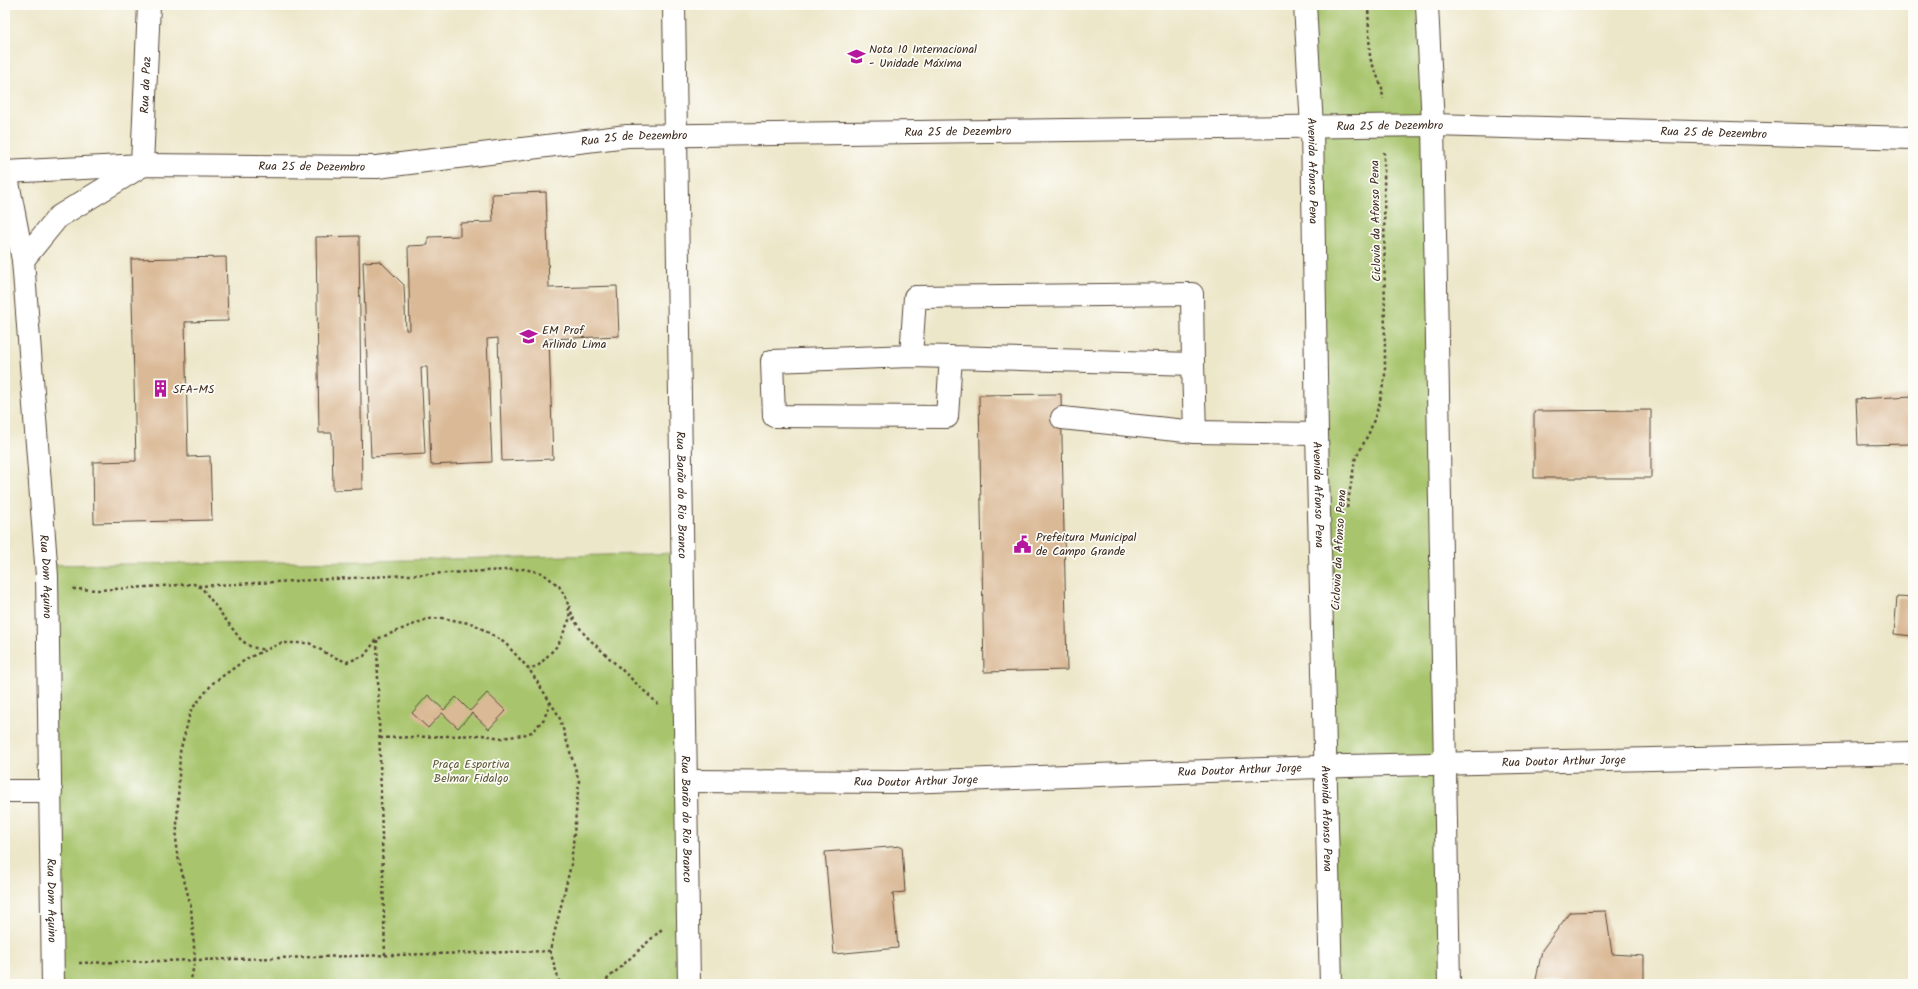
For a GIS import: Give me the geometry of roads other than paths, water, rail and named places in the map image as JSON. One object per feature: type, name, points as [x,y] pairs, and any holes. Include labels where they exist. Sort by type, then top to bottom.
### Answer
[{"type":"street","name":"Rua da Paz","points":[[142,165],[149,5]]},
{"type":"street","name":"Rua Barão do Rio Branco","points":[[674,5],[689,984]]},
{"type":"street","name":"Avenida Afonso Pena","points":[[1305,5],[1312,127],[1317,434],[1331,984]]},
{"type":"street","points":[[1427,5],[1433,125],[1450,984]]},
{"type":"street","name":"Rua 25 de Dezembro","points":[[5,172],[142,165],[377,167],[627,136],[1433,125],[1913,138]]},
{"type":"street","points":[[23,260],[58,217],[142,165]]},
{"type":"street","name":"Rua Dom Aquino","points":[[5,172],[23,260],[47,576],[53,974]]},
{"type":"street","points":[[911,356],[915,296],[1192,294],[1195,432]]},
{"type":"street","points":[[951,357],[947,417],[774,416],[772,361],[911,356],[951,357],[1193,364]]},
{"type":"street","points":[[1062,418],[1195,432],[1317,434]]},
{"type":"street","name":"Rua Doutor Arthur Jorge","points":[[686,781],[904,782],[1326,766],[1913,753]]},
{"type":"street","points":[[5,791],[51,790]]},
{"type":"place","name":"Nota 10 Internacional - Unidade Máxima","points":[[856,56]]},
{"type":"place","name":"EM Prof Arlindo Lima","points":[[529,337]]},
{"type":"place","name":"SFA-MS","points":[[160,389]]},
{"type":"place","name":"Prefeitura Municipal de Campo Grande","points":[[1023,544]]},
{"type":"park label","name":"Praça Esportiva Belmar Fidalgo","points":[[471,771]]}]
